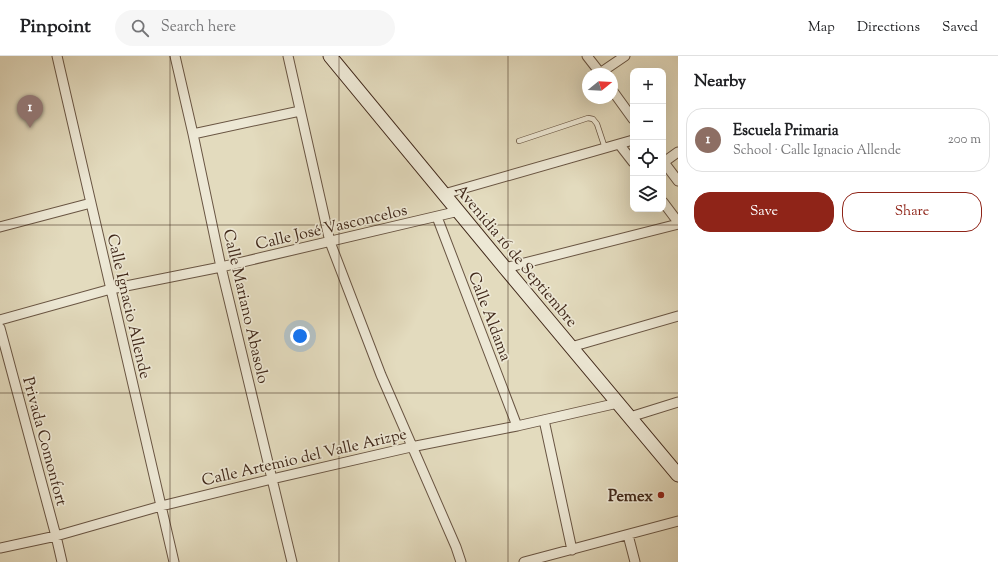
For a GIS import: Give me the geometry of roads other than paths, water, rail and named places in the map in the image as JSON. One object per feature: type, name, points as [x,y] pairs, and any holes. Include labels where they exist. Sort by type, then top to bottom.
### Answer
[{"type":"main road","name":"Avenidia 16 de Septiembre","points":[[330,56],[678,475]]},
{"type":"street","name":"Calle Ignacio Allende","points":[[57,56],[174,562]]},
{"type":"street","name":"Calle Mariano Abasolo","points":[[175,56],[222,267],[292,562]]},
{"type":"street","points":[[288,56],[330,242],[381,375],[456,547],[461,562]]},
{"type":"street","points":[[587,56],[596,68]]},
{"type":"street","points":[[608,68],[625,56]]},
{"type":"street","points":[[618,98],[630,115]]},
{"type":"street","points":[[193,134],[300,111]]},
{"type":"street","points":[[444,194],[630,141]]},
{"type":"street","points":[[619,144],[630,158]]},
{"type":"street","points":[[666,159],[678,152]]},
{"type":"street","points":[[666,165],[678,181]]},
{"type":"street","points":[[0,227],[91,203]]},
{"type":"street","points":[[505,268],[678,223],[666,206]]},
{"type":"street","name":"Calle José Vasconcelos","points":[[0,320],[111,289],[222,267],[458,211]]},
{"type":"street","name":"Calle Aldama","points":[[437,216],[517,426]]},
{"type":"street","points":[[571,347],[678,316]]},
{"type":"street","name":"Privada Comonfort","points":[[0,328],[62,562]]},
{"type":"street","points":[[630,417],[678,402]]},
{"type":"street","name":"Calle Artemio del Valle Arizpe","points":[[0,548],[56,536],[161,506],[272,479],[412,447],[517,426],[618,403]]},
{"type":"street","points":[[544,420],[572,550]]},
{"type":"street","points":[[524,562],[678,521]]},
{"type":"street","points":[[628,535],[636,562]]},
{"type":"lane","points":[[519,140],[588,118],[593,119],[597,124],[605,148]]},
{"type":"place","name":"Escuela Primaria","points":[[30,128]]},
{"type":"place","name":"Pemex","points":[[661,495]]}]
